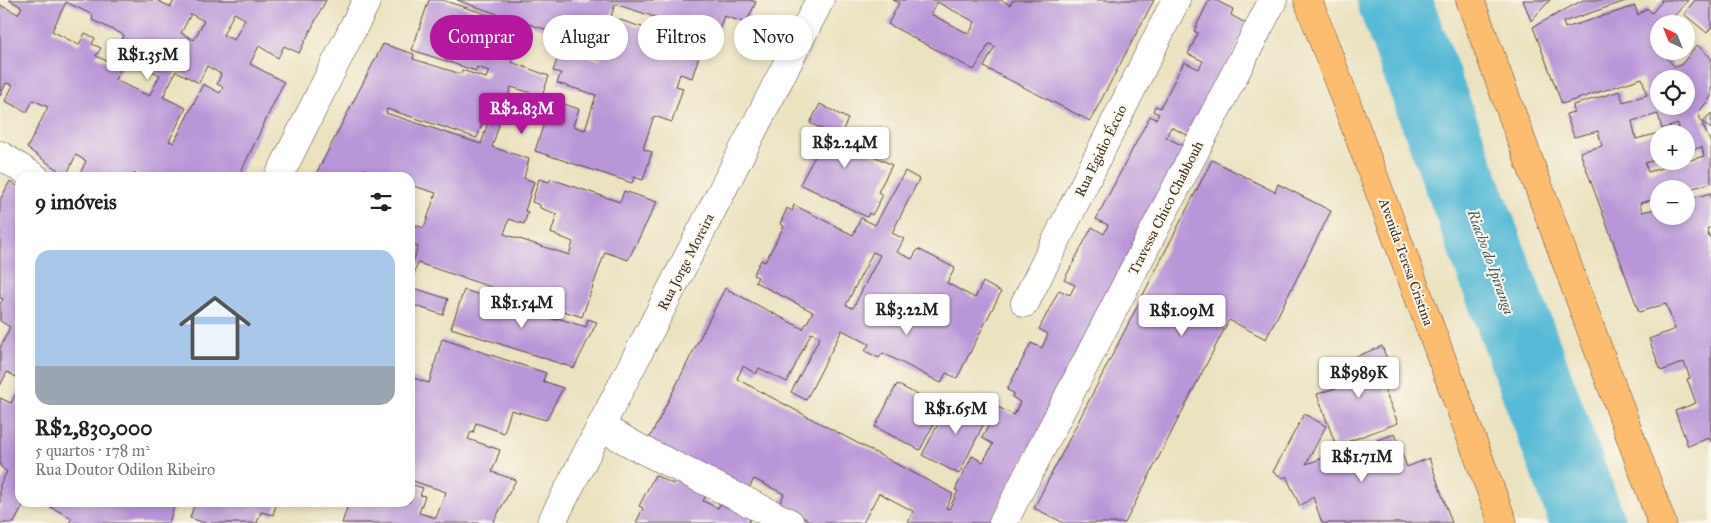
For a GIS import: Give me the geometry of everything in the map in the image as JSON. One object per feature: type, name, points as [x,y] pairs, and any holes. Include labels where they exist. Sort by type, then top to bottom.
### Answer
[{"type":"main road","name":"Avenida Teresa Cristina","points":[[1308,0],[1503,523]]},
{"type":"main road","points":[[1470,0],[1662,523]]},
{"type":"street","points":[[281,172],[367,0]]},
{"type":"street","name":"Rua Jorge Moreira","points":[[551,523],[820,0]]},
{"type":"street","name":"Rua Egidio Éccio","points":[[1026,303],[1176,0]]},
{"type":"street","name":"Travessa Chico Chabbouh","points":[[1003,523],[1273,0]]},
{"type":"street","points":[[0,155],[27,172]]},
{"type":"street","points":[[601,427],[641,450],[790,523]]},
{"type":"building","points":[[9,0],[156,0],[171,7],[174,0],[326,0],[299,53],[284,46],[278,58],[259,46],[250,64],[284,82],[241,172],[81,172],[86,161],[76,155],[68,172],[60,172],[27,148],[48,107],[33,100],[27,112],[5,101],[13,85],[6,83],[0,96],[0,5],[18,14],[22,7]],"holes":[[[66,2],[93,15],[92,20],[124,35],[111,63],[96,56],[101,48],[92,44],[95,38],[85,33],[79,45],[52,31]],[[234,13],[245,19],[234,40],[223,35]],[[191,14],[204,21],[194,40],[181,33]],[[126,58],[160,75],[149,96],[115,80]],[[207,66],[221,74],[217,84],[223,87],[220,93],[203,84],[174,143],[169,141],[186,108],[163,97],[176,71],[199,83]]]},
{"type":"building","points":[[429,0],[442,0],[489,15],[430,15],[430,56],[412,50]]},
{"type":"building","points":[[457,0],[750,0],[756,2],[750,15],[734,15],[734,19],[724,15],[649,15],[615,4],[612,15],[543,15],[543,29],[533,25],[533,15],[500,15]]},
{"type":"building","points":[[893,0],[1001,0],[1010,5],[1013,0],[1154,0],[1090,121],[984,67],[995,46],[989,44],[974,70],[888,24],[899,3]],"holes":[[[937,2],[975,22],[969,34],[931,14]]]},
{"type":"building","points":[[1209,0],[1215,0],[1233,9],[1231,15],[1249,25],[1191,137],[1171,127],[1166,137],[1185,147],[991,523],[908,523],[913,511],[879,493],[863,523],[814,523],[779,505],[784,494],[754,479],[746,494],[647,443],[725,288],[803,329],[813,312],[755,282],[758,277],[753,275],[761,260],[765,262],[784,226],[780,224],[787,208],[792,211],[794,205],[853,235],[861,218],[875,225],[905,171],[919,179],[892,233],[904,239],[897,252],[912,259],[918,249],[955,268],[947,283],[975,298],[983,282],[1001,292],[957,378],[946,373],[941,383],[883,353],[879,358],[865,351],[869,344],[842,330],[806,400],[791,392],[820,337],[811,333],[787,382],[759,368],[756,374],[743,366],[737,379],[953,494],[946,508],[949,509],[958,491],[955,490],[972,456],[983,462],[993,444],[982,438],[998,407],[1014,415],[1020,402],[1012,397],[1014,393],[1007,390],[1031,343],[1042,348],[1048,334],[1039,329],[1059,290],[1070,295],[1075,285],[1064,280],[1092,227],[1104,234],[1108,225],[1096,219],[1150,116],[1156,119],[1159,114],[1153,111],[1155,106],[1160,108],[1184,62],[1199,69],[1203,61],[1188,54],[1198,33],[1194,31]],"holes":[[[873,252],[880,255],[853,308],[846,305]]]},
{"type":"building","points":[[1523,0],[1550,0],[1531,21]]},
{"type":"building","points":[[1583,0],[1629,0],[1563,22],[1565,28],[1635,6],[1638,15],[1647,8],[1652,13],[1662,1],[1660,0],[1688,0],[1676,15],[1650,15],[1650,60],[1669,60],[1675,67],[1681,65],[1685,60],[1695,60],[1695,48],[1697,45],[1711,58],[1711,97],[1698,113],[1711,144],[1711,183],[1695,187],[1695,180],[1650,180],[1650,200],[1640,203],[1642,212],[1650,210],[1650,225],[1695,225],[1695,197],[1711,193],[1711,227],[1707,229],[1709,237],[1711,236],[1711,442],[1709,438],[1688,446],[1675,411],[1696,403],[1687,379],[1690,378],[1684,362],[1661,371],[1649,339],[1675,329],[1666,304],[1639,312],[1580,152],[1602,146],[1598,131],[1574,137],[1566,114],[1574,112],[1573,105],[1620,91],[1623,102],[1647,95],[1642,78],[1562,104],[1533,27]],"holes":[[[1650,70],[1695,70],[1695,115],[1658,115],[1661,125],[1695,125],[1695,149],[1702,147],[1704,156],[1695,159],[1695,170],[1655,170],[1648,172],[1645,163],[1650,162],[1650,135],[1636,139],[1632,121],[1654,115],[1650,115]]]},
{"type":"building","points":[[1695,0],[1711,0],[1711,28],[1707,33],[1695,23],[1695,15],[1684,14]]},
{"type":"building","points":[[628,23],[638,26],[638,60],[698,60],[692,78],[680,74],[676,86],[683,88],[672,122],[654,116],[643,149],[652,152],[643,180],[634,177],[632,183],[535,151],[545,120],[534,116],[540,96],[579,109],[573,126],[585,130],[596,95],[557,83],[561,73],[553,71],[557,60],[628,60]]},
{"type":"building","points":[[383,44],[414,54],[413,59],[461,74],[462,70],[486,78],[489,71],[477,67],[476,71],[442,60],[512,60],[511,62],[549,76],[542,96],[511,87],[492,147],[529,159],[524,178],[534,182],[525,211],[528,212],[524,224],[509,219],[504,234],[569,255],[573,242],[551,233],[557,214],[540,208],[540,205],[532,202],[539,179],[549,182],[551,179],[620,202],[624,191],[657,202],[628,260],[605,252],[582,317],[418,263],[415,271],[415,256],[418,247],[415,246],[415,225],[424,228],[436,193],[415,187],[415,172],[372,172],[364,169],[363,172],[317,172]],"holes":[[[387,109],[477,138],[486,112],[491,114],[481,144],[386,113]]]},
{"type":"building","points":[[820,104],[848,119],[839,138],[892,165],[878,192],[883,195],[872,215],[869,213],[867,217],[800,184],[820,147],[826,150],[834,135],[810,123]]},
{"type":"building","points":[[1711,113],[1711,129],[1703,122]]},
{"type":"building","points":[[1212,160],[1275,192],[1278,184],[1331,211],[1266,339],[1229,320],[1125,523],[1064,523],[1034,508]]},
{"type":"building","points":[[10,181],[15,184],[15,376],[7,372],[0,386],[0,348],[10,327],[0,321],[0,304],[3,299],[0,298],[0,200]]},
{"type":"building","points":[[415,288],[448,299],[443,315],[415,306]]},
{"type":"building","points":[[464,290],[535,311],[534,313],[556,320],[557,318],[586,327],[588,319],[597,322],[574,368],[451,328]]},
{"type":"building","points":[[442,339],[546,373],[543,381],[563,388],[546,420],[511,410],[504,433],[476,423],[473,433],[471,432],[468,439],[500,450],[492,472],[516,480],[493,523],[342,523],[347,507],[415,507],[415,486],[423,488],[420,495],[425,496],[419,513],[436,518],[446,492],[415,482],[415,379],[429,383]]},
{"type":"building","points":[[1382,346],[1392,372],[1379,377],[1398,423],[1336,446],[1317,394],[1339,387],[1332,371],[1359,363],[1355,357]]},
{"type":"building","points":[[897,384],[942,408],[920,450],[875,427]]},
{"type":"building","points":[[15,395],[15,507],[22,507],[14,523],[0,523],[0,485],[7,472],[0,466],[0,398],[11,403]]},
{"type":"building","points":[[952,397],[989,413],[959,474],[922,455]]},
{"type":"building","points":[[1304,414],[1326,426],[1306,464],[1335,454],[1337,461],[1334,462],[1336,466],[1381,449],[1377,440],[1395,434],[1407,467],[1429,458],[1452,523],[1322,523],[1313,497],[1300,506],[1286,476],[1284,478],[1273,472]]},
{"type":"building","points":[[679,472],[710,487],[703,501],[718,508],[725,495],[755,510],[748,523],[636,523],[643,508],[639,506],[655,475],[673,484]]},
{"type":"building","points":[[51,507],[174,507],[169,523],[69,523],[72,518]]},
{"type":"building","points":[[193,507],[275,507],[273,515],[261,512],[257,523],[205,523],[190,518]]},
{"type":"waterway","name":"Riacho do Ipiranga","points":[[1394,0],[1588,523]]}]
